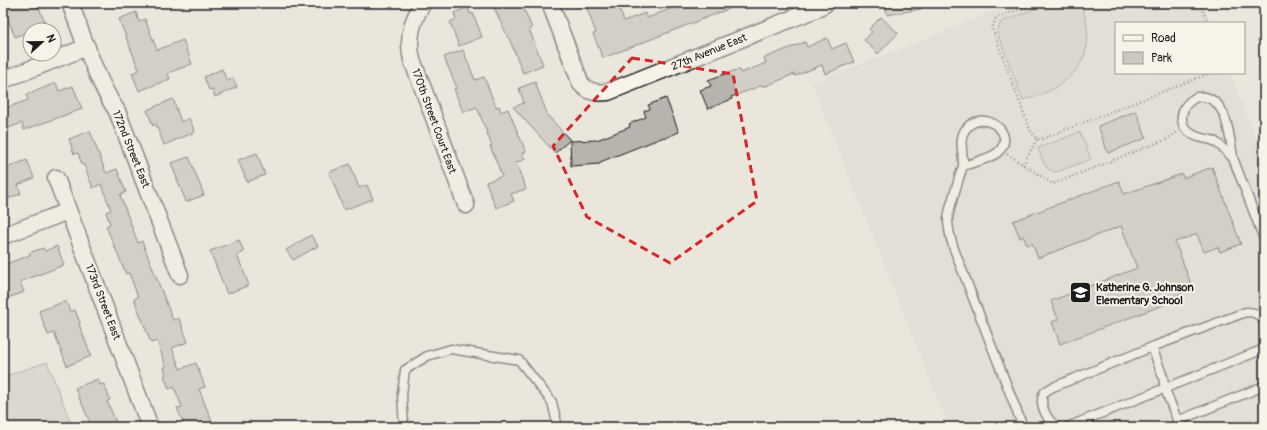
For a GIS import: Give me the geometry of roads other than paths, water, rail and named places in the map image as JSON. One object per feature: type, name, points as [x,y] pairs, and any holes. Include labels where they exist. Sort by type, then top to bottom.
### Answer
[{"type":"street","name":"172nd Street East","points":[[70,3],[110,100],[117,111],[180,275]]},
{"type":"street","name":"170th Street Court East","points":[[423,3],[413,20],[410,35],[410,51],[466,205]]},
{"type":"street","name":"27th Avenue East","points":[[550,3],[581,84],[590,92],[599,93],[608,92],[816,9],[826,3]]},
{"type":"street","points":[[4,78],[87,47]]},
{"type":"street","name":"173rd Street East","points":[[56,178],[150,427]]},
{"type":"street","points":[[3,236],[68,210]]},
{"type":"lane","points":[[1233,158],[1215,141],[1193,135],[1184,126],[1182,116],[1184,107],[1188,102],[1197,97],[1207,97],[1212,99],[1219,106],[1229,130],[1233,158],[1264,239]]},
{"type":"lane","points":[[963,166],[992,156],[1000,150],[1004,138],[1003,133],[996,125],[987,121],[981,121],[972,124],[966,130],[961,141],[963,166],[948,218],[951,240],[1023,427]]},
{"type":"lane","points":[[1057,427],[1051,423],[1042,404],[1042,396],[1046,391],[1053,387],[1152,347],[1246,312],[1253,312],[1260,315],[1264,321]]},
{"type":"lane","points":[[1152,347],[1163,377],[1165,389],[1179,424],[1264,386]]},
{"type":"lane","points":[[404,427],[402,394],[405,370],[426,356],[451,349],[519,360],[552,402],[558,427]]},
{"type":"lane","points":[[1068,427],[1264,349]]},
{"type":"place","name":"Katherine G. Johnson Elementary School","points":[[1080,293]]}]
